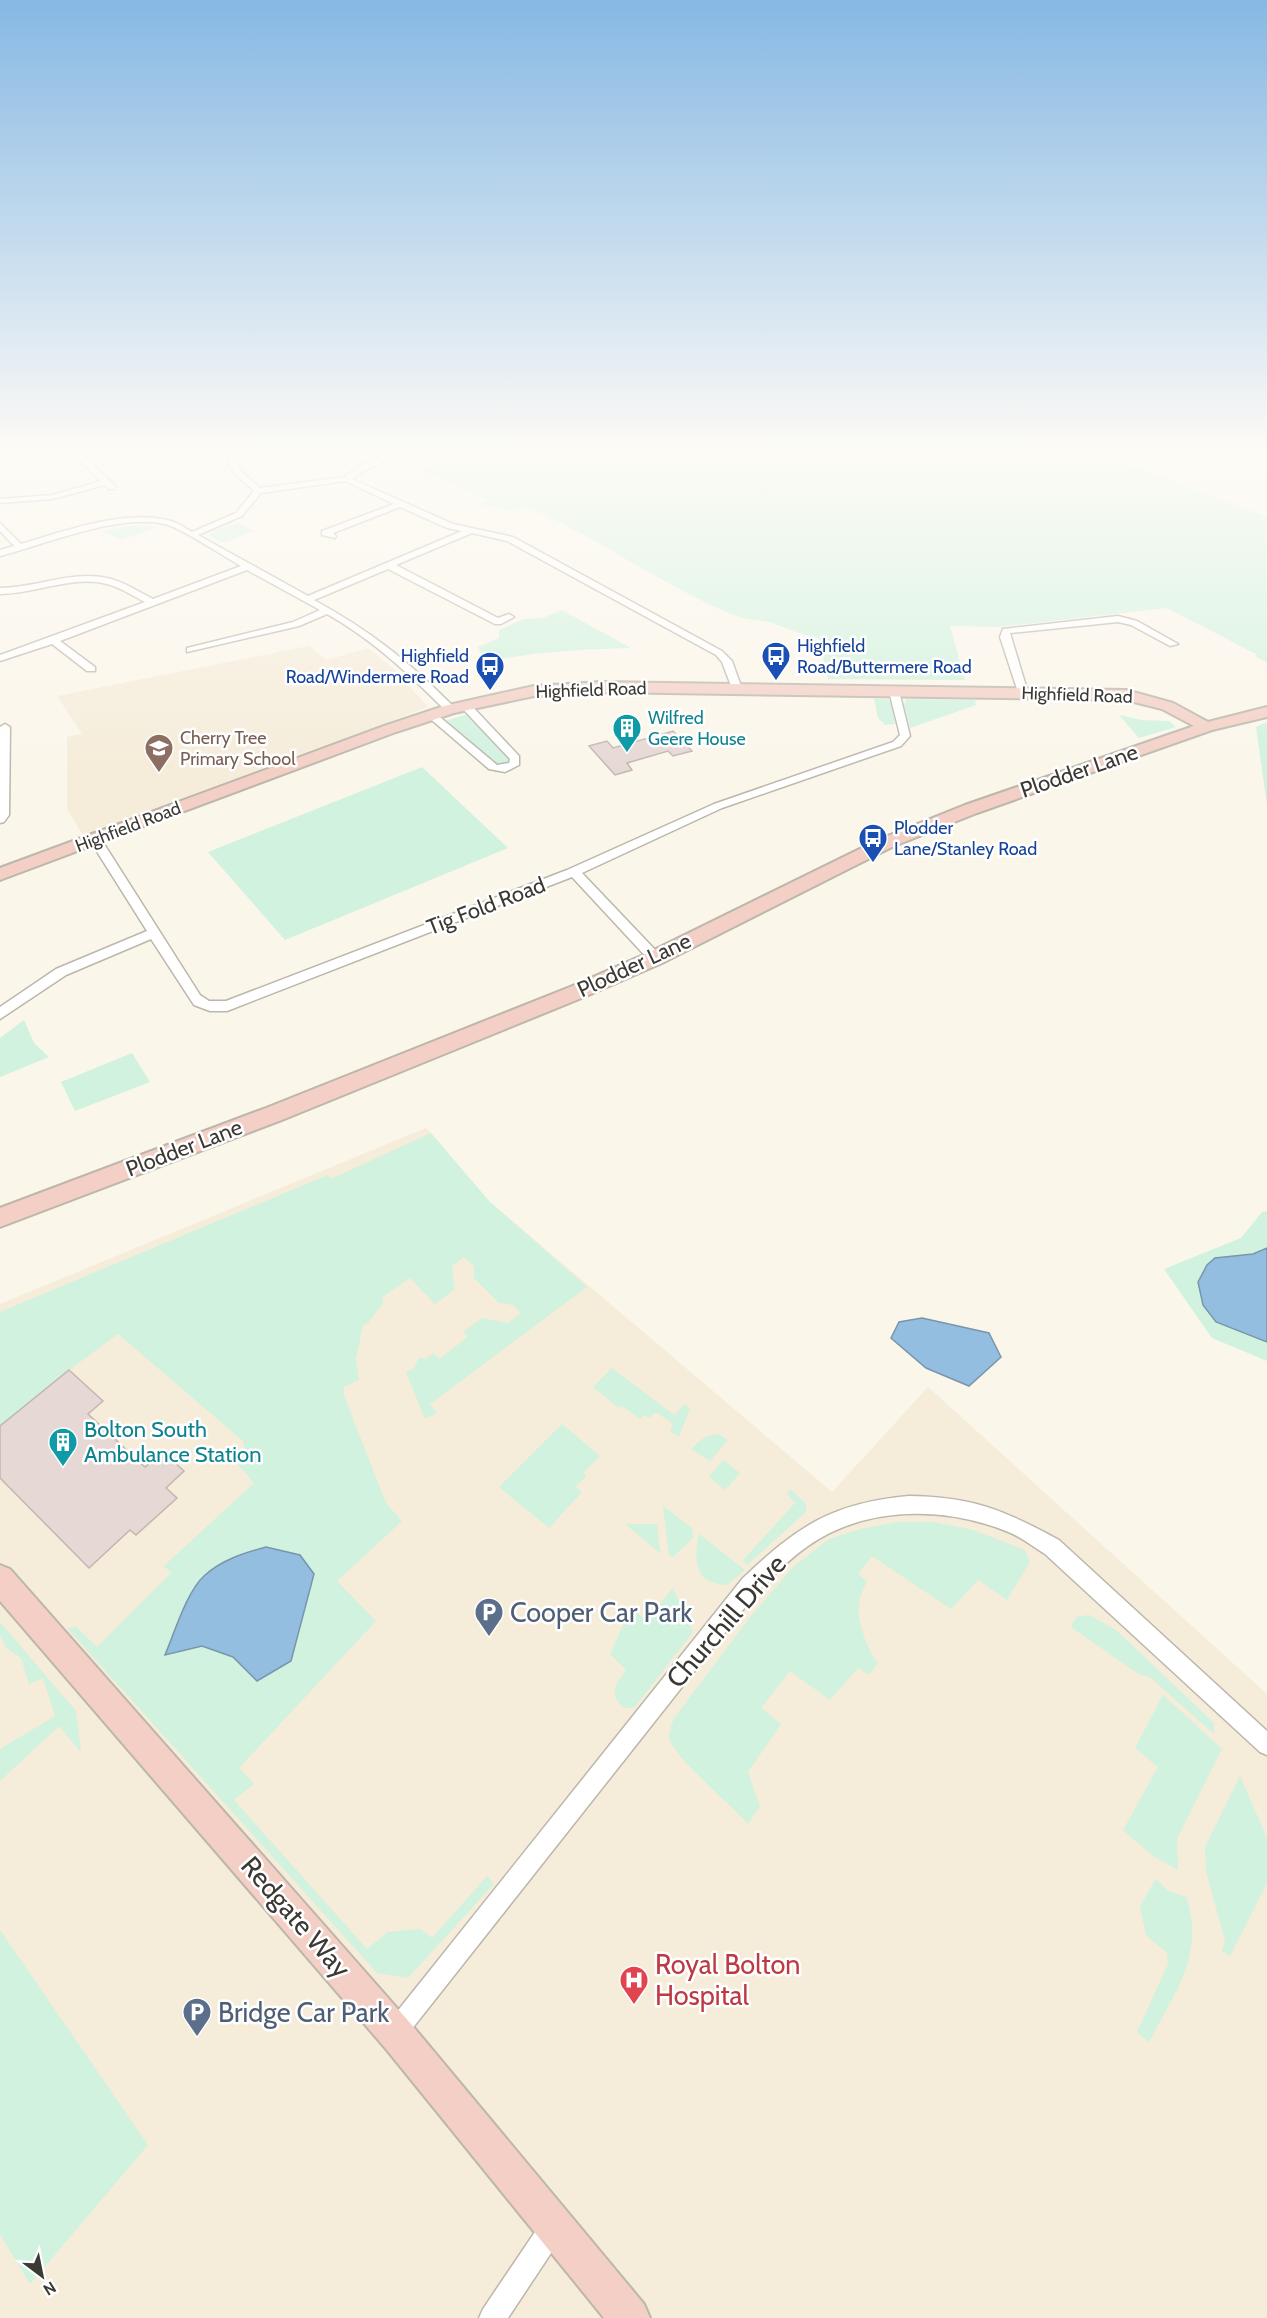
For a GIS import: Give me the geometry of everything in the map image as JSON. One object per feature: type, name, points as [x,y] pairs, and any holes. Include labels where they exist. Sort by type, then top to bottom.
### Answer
[{"type":"street","points":[[239,562],[380,644],[458,707],[515,758],[515,763],[509,768],[493,767],[431,716]]},
{"type":"street","points":[[306,600],[397,562]]},
{"type":"street","points":[[552,562],[719,654],[727,661],[737,689]]},
{"type":"street","points":[[388,566],[498,622],[509,617]]},
{"type":"street","points":[[0,658],[247,567]]},
{"type":"street","points":[[0,591],[17,591],[94,579],[116,583],[151,602]]},
{"type":"street","points":[[190,650],[296,624],[326,611]]},
{"type":"street","points":[[1023,693],[1005,637],[1006,631],[1118,619],[1134,623],[1173,644]]},
{"type":"street","points":[[53,640],[91,669]]},
{"type":"street","name":"Highfield Road","points":[[0,874],[431,716],[458,707],[534,691],[591,687],[1126,695],[1144,697],[1176,708],[1206,727]]},
{"type":"street","name":"Tig Fold Road","points":[[95,839],[200,1004],[212,1007],[227,1006],[574,872],[718,806],[897,744],[905,736],[894,691]]},
{"type":"street","name":"Plodder Lane","points":[[0,1218],[296,1105],[577,992],[655,958],[886,843],[1056,778],[1206,727],[1267,712]]},
{"type":"street","points":[[0,820],[3,815],[3,732]]},
{"type":"street","points":[[574,872],[655,958]]},
{"type":"street","points":[[0,1014],[61,972],[154,933]]},
{"type":"street","name":"Churchill Drive","points":[[396,2031],[750,1585],[782,1553],[809,1534],[873,1508],[937,1504],[975,1511],[1014,1525],[1052,1547],[1267,1745]]},
{"type":"street","name":"Redgate Way","points":[[0,1579],[396,2031],[630,2318]]},
{"type":"street","points":[[492,2318],[555,2224]]},
{"type":"shaded area","name":"Cherry Tree Primary School","points":[[309,646],[327,660],[368,648],[395,670],[428,707],[83,835],[67,809],[67,737],[82,734],[57,696]]},
{"type":"shaded area","name":"Royal Bolton Hospital","points":[[426,1128],[490,1202],[832,1492],[928,1387],[1267,1694],[1267,2318],[0,2318],[0,1304]]},
{"type":"green space","points":[[632,562],[1267,562],[1267,663],[1255,656],[1256,654],[1167,608],[998,627],[950,626],[965,680],[828,679],[819,638],[771,622],[739,617],[685,592]]},
{"type":"green space","points":[[562,610],[631,648],[558,652],[485,662],[478,647],[499,638],[499,630],[523,619],[543,618]]},
{"type":"green space","points":[[874,699],[891,701],[895,724],[885,725],[878,718]]},
{"type":"green space","points":[[906,699],[975,700],[976,705],[910,728],[904,704]]},
{"type":"green space","points":[[467,714],[509,758],[509,763],[497,763],[445,721]]},
{"type":"green space","points":[[1119,715],[1141,720],[1169,721],[1176,727],[1139,738]]},
{"type":"green space","points":[[1267,722],[1267,805],[1256,727]]},
{"type":"green space","points":[[422,767],[508,848],[285,940],[208,852]]},
{"type":"green space","points":[[24,1020],[34,1043],[49,1057],[0,1077],[0,1038]]},
{"type":"green space","points":[[132,1053],[150,1082],[75,1111],[61,1082]]},
{"type":"green space","points":[[431,1133],[489,1201],[587,1287],[430,1404],[437,1413],[425,1419],[406,1372],[414,1368],[419,1358],[426,1359],[433,1353],[439,1359],[468,1337],[463,1332],[482,1318],[508,1323],[521,1313],[513,1305],[499,1303],[474,1278],[474,1266],[464,1257],[452,1266],[454,1290],[435,1304],[410,1278],[382,1297],[383,1303],[367,1324],[363,1325],[356,1359],[359,1380],[344,1387],[343,1393],[386,1503],[402,1521],[337,1581],[376,1621],[239,1768],[254,1784],[234,1800],[367,1949],[388,1932],[420,1929],[432,1938],[487,1876],[494,1884],[408,1978],[377,1973],[68,1629],[75,1626],[97,1647],[171,1573],[164,1566],[254,1483],[234,1460],[245,1450],[243,1441],[118,1334],[0,1426],[0,1312],[328,1175],[331,1179]]},
{"type":"green space","points":[[1267,1211],[1267,1248],[1253,1254],[1215,1258],[1216,1322],[1267,1342],[1267,1361],[1212,1338],[1164,1269],[1241,1238],[1262,1212]]},
{"type":"green space","points":[[612,1368],[674,1415],[685,1404],[690,1408],[679,1437],[670,1431],[673,1424],[656,1412],[649,1418],[644,1415],[640,1419],[622,1406],[619,1408],[593,1387]]},
{"type":"green space","points":[[562,1424],[600,1456],[584,1472],[586,1476],[575,1487],[582,1492],[549,1528],[499,1487]]},
{"type":"green space","points":[[718,1434],[728,1440],[710,1461],[691,1449],[703,1438]]},
{"type":"green space","points":[[723,1460],[740,1473],[725,1490],[709,1477]]},
{"type":"green space","points":[[792,1490],[806,1504],[806,1512],[747,1565],[743,1560],[795,1503],[786,1492]]},
{"type":"green space","points":[[663,1506],[692,1528],[693,1538],[673,1557],[669,1555]]},
{"type":"green space","points":[[897,1522],[933,1522],[973,1530],[1025,1550],[1030,1562],[1007,1600],[978,1580],[951,1609],[872,1556],[858,1574],[867,1581],[859,1604],[859,1611],[866,1642],[878,1663],[869,1675],[858,1668],[830,1700],[790,1671],[761,1708],[781,1724],[748,1772],[760,1806],[748,1824],[680,1756],[672,1745],[669,1735],[674,1718],[751,1616],[793,1567],[829,1539],[860,1529]]},
{"type":"green space","points":[[625,1524],[657,1524],[660,1553]]},
{"type":"green space","points":[[699,1534],[745,1570],[727,1585],[716,1584],[702,1576],[696,1553]]},
{"type":"green space","points":[[673,1588],[693,1632],[634,1708],[624,1708],[616,1698],[615,1689],[626,1670],[610,1654],[631,1608],[646,1620]]},
{"type":"green space","points":[[1089,1615],[1116,1630],[1214,1723],[1214,1734],[1151,1678],[1137,1673],[1071,1627],[1076,1617]]},
{"type":"green space","points":[[0,1622],[76,1711],[81,1752],[59,1726],[0,1781],[0,1749],[55,1716],[43,1678],[29,1684],[21,1658],[6,1648],[0,1635]]},
{"type":"green space","points":[[1163,1695],[1222,1749],[1177,1839],[1178,1870],[1153,1856],[1123,1830],[1158,1767],[1135,1748]]},
{"type":"green space","points":[[1240,1776],[1267,1838],[1267,1883],[1230,1956],[1222,1951],[1225,1941],[1206,1871],[1205,1847]]},
{"type":"green space","points":[[1156,1879],[1168,1891],[1186,1897],[1191,1917],[1192,1937],[1190,1955],[1184,1973],[1149,2042],[1137,2032],[1168,1964],[1167,1953],[1146,1935],[1140,1906]]},
{"type":"green space","points":[[0,1930],[148,2145],[30,2284],[0,2234]]},
{"type":"water","points":[[1267,1248],[1267,1342],[1216,1322],[1203,1305],[1198,1282],[1207,1265],[1215,1258],[1253,1254]]},
{"type":"water","points":[[922,1318],[989,1333],[1001,1357],[969,1386],[926,1368],[891,1338],[899,1322]]},
{"type":"water","points":[[266,1547],[300,1555],[314,1574],[291,1661],[257,1681],[233,1657],[202,1646],[165,1655],[187,1602],[204,1576],[225,1561]]},
{"type":"building","name":"Wilfred Geere House","points":[[673,731],[692,751],[673,756],[668,751],[627,763],[632,770],[615,775],[589,746],[607,741],[613,748]]},
{"type":"building","name":"Bolton South Ambulance Station","points":[[69,1370],[103,1401],[88,1414],[145,1467],[163,1452],[184,1471],[166,1488],[177,1498],[136,1535],[130,1530],[89,1568],[0,1478],[0,1426]]},
{"type":"place","name":"Highfield Road/Buttermere Road","points":[[776,682]]},
{"type":"place","name":"Highfield Road/Windermere Road","points":[[490,692]]},
{"type":"place","name":"Wilfred Geere House","points":[[627,754]]},
{"type":"place","name":"Cherry Tree Primary School","points":[[159,774]]},
{"type":"place","name":"Plodder Lane/Stanley Road","points":[[873,864]]},
{"type":"place","name":"Bolton South Ambulance Station","points":[[63,1468]]},
{"type":"place","name":"Cooper Car Park","points":[[489,1638]]},
{"type":"place","name":"Royal Bolton Hospital","points":[[634,2006]]},
{"type":"place","name":"Bridge Car Park","points":[[197,2038]]}]
